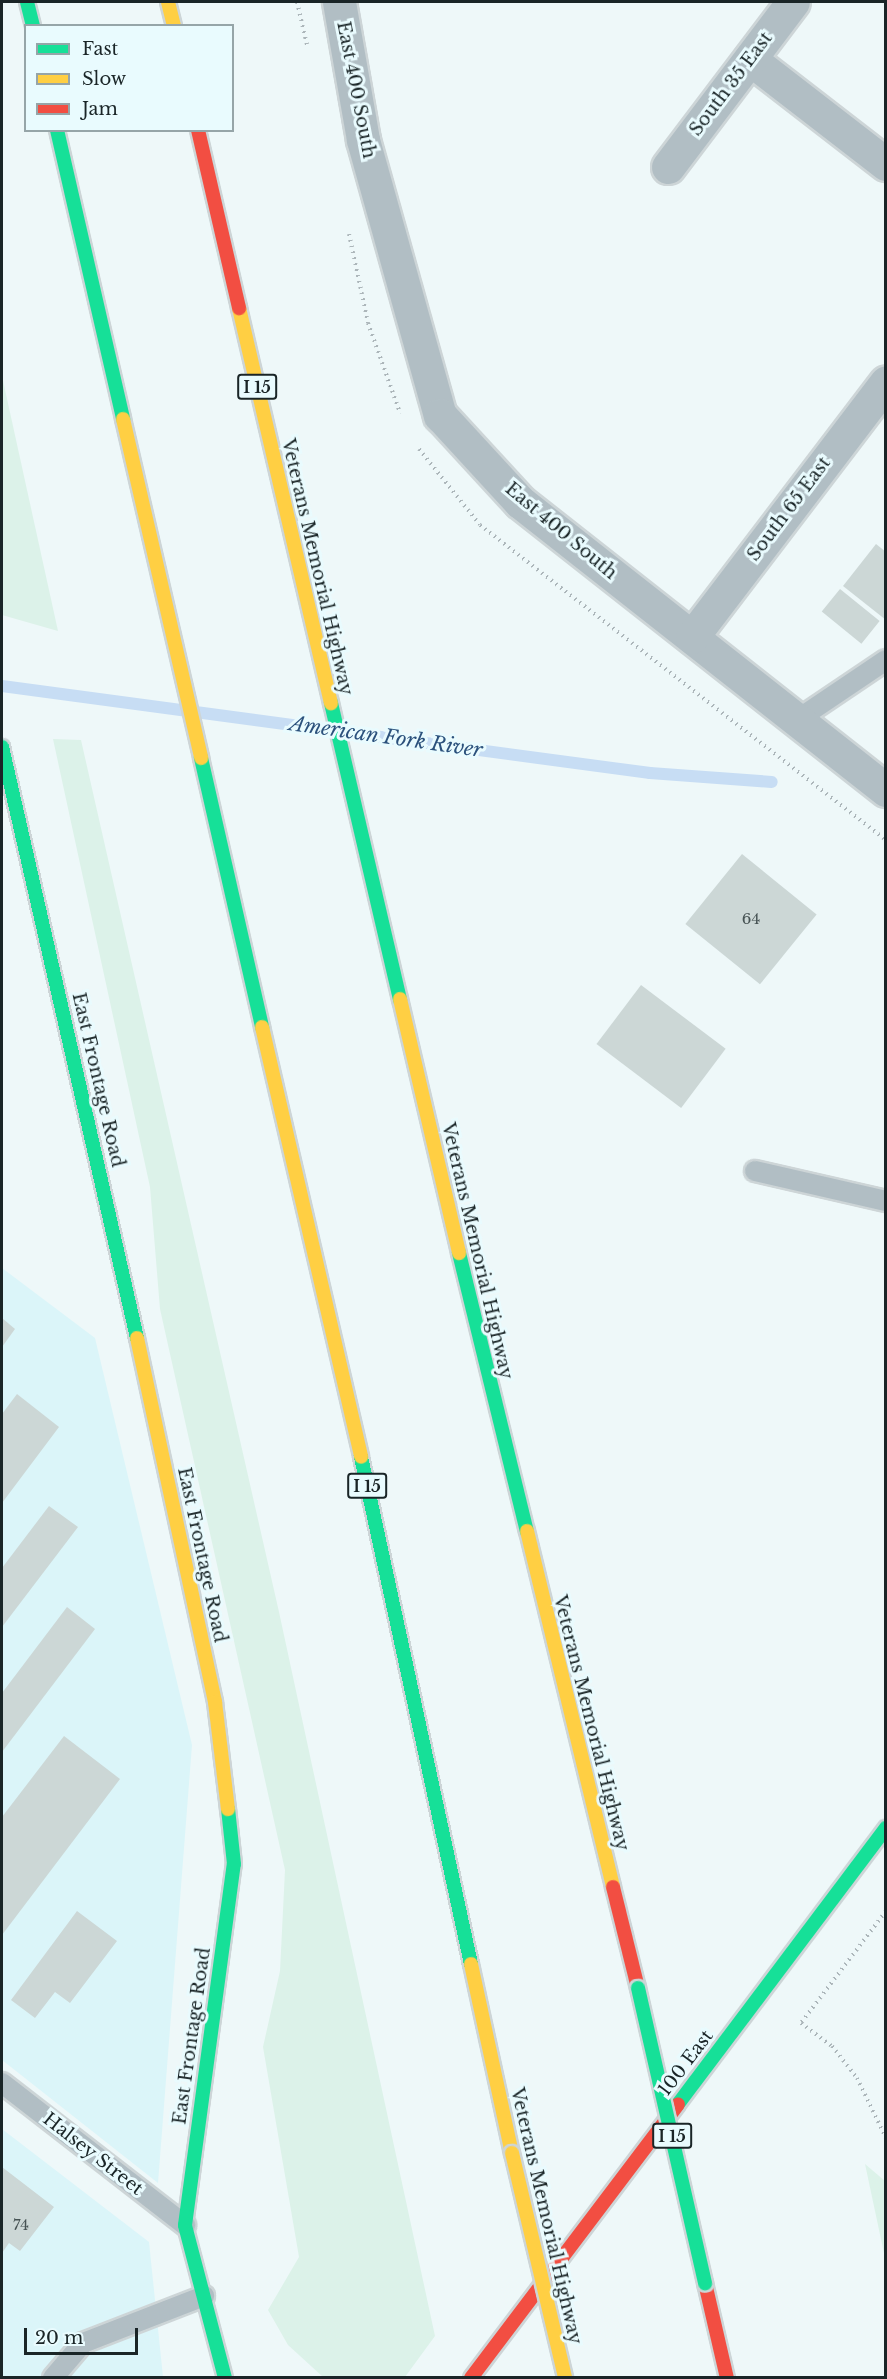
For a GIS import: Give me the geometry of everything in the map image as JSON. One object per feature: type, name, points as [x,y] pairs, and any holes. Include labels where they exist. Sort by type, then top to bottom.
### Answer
[{"type":"main road","points":[[27,2],[32,24]]},
{"type":"main road","points":[[168,2],[174,24]]},
{"type":"main road","name":"Veterans Memorial Highway","points":[[57,132],[216,821],[512,2153],[565,2378]]},
{"type":"main road","name":"Veterans Memorial Highway","points":[[198,132],[316,644],[638,1988],[727,2378]]},
{"type":"main road","name":"East Frontage Road","points":[[2,747],[81,1079],[216,1702],[234,1864],[185,2225],[225,2378]]},
{"type":"main road","name":"100 East","points":[[471,2378],[885,1828]]},
{"type":"street","name":"East 400 South","points":[[339,2],[363,140],[440,415],[520,502],[885,790]]},
{"type":"street","name":"South 35 East","points":[[668,167],[793,2]]},
{"type":"street","points":[[750,59],[885,164]]},
{"type":"street","name":"South 65 East","points":[[692,637],[885,382]]},
{"type":"lane","points":[[797,720],[885,660]]},
{"type":"lane","points":[[755,1171],[885,1201]]},
{"type":"lane","name":"Halsey Street","points":[[2,2084],[185,2225]]},
{"type":"lane","points":[[54,2378],[83,2343],[204,2296]]},
{"type":"path","points":[[759,741],[885,840]]},
{"type":"path","points":[[885,1911],[801,2023],[832,2046],[857,2078],[885,2138]]},
{"type":"shaded area","points":[[2,1268],[95,1338],[192,1745],[158,2183],[2,2060]]},
{"type":"shaded area","points":[[2,2129],[149,2242],[163,2377],[2,2377]]},
{"type":"green space","points":[[2,376],[58,631],[2,615]]},
{"type":"green space","points":[[53,739],[81,740],[279,1612],[435,2336],[405,2377],[323,2377],[288,2345],[268,2310],[299,2257],[263,2047],[280,1971],[285,1870],[160,1309],[150,1187]]},
{"type":"green space","points":[[865,2164],[885,2181],[885,2258]]},
{"type":"building","points":[[876,544],[886,552],[886,620],[843,586]]},
{"type":"building","points":[[840,589],[880,621],[861,644],[822,612]]},
{"type":"building","points":[[742,854],[817,914],[760,984],[685,924]]},
{"type":"building","points":[[641,985],[726,1049],[681,1108],[596,1044]]},
{"type":"building","points":[[2,1318],[15,1329],[2,1347]]},
{"type":"building","points":[[17,1394],[59,1427],[2,1503],[2,1414]]},
{"type":"building","points":[[49,1506],[78,1527],[2,1627],[2,1568]]},
{"type":"building","points":[[67,1607],[95,1629],[2,1752],[2,1693]]},
{"type":"building","points":[[64,1736],[120,1779],[2,1935],[2,1817]]},
{"type":"building","points":[[77,1911],[117,1941],[70,2003],[55,1992],[35,2018],[11,2000]]},
{"type":"building","points":[[2,2167],[54,2207],[20,2251],[9,2243],[2,2253]]},
{"type":"waterway","name":"American Fork River","points":[[2,686],[650,773],[772,782]]},
{"type":"traffic: fast","points":[[27,2],[32,24]]},
{"type":"traffic: fast","points":[[57,132],[123,419]]},
{"type":"traffic: fast","points":[[331,703],[400,999]]},
{"type":"traffic: fast","points":[[2,747],[137,1338]]},
{"type":"traffic: fast","points":[[201,758],[262,1027]]},
{"type":"traffic: fast","points":[[459,1253],[527,1531]]},
{"type":"traffic: fast","points":[[361,1457],[471,1964]]},
{"type":"traffic: fast","points":[[225,2378],[185,2225],[234,1864],[228,1809]]},
{"type":"traffic: fast","points":[[678,2104],[886,1828]]},
{"type":"traffic: fast","points":[[638,1988],[705,2283]]},
{"type":"traffic: slow","points":[[168,2],[174,24]]},
{"type":"traffic: slow","points":[[239,308],[331,703]]},
{"type":"traffic: slow","points":[[123,419],[201,758]]},
{"type":"traffic: slow","points":[[400,999],[459,1253]]},
{"type":"traffic: slow","points":[[262,1027],[361,1457]]},
{"type":"traffic: slow","points":[[137,1338],[215,1702],[228,1809]]},
{"type":"traffic: slow","points":[[527,1531],[613,1887]]},
{"type":"traffic: slow","points":[[471,1964],[512,2153]]},
{"type":"traffic: slow","points":[[512,2153],[565,2378]]},
{"type":"traffic: jam","points":[[198,132],[239,308]]},
{"type":"traffic: jam","points":[[613,1887],[638,1988]]},
{"type":"traffic: jam","points":[[471,2378],[678,2104]]},
{"type":"traffic: jam","points":[[705,2283],[727,2378]]}]
